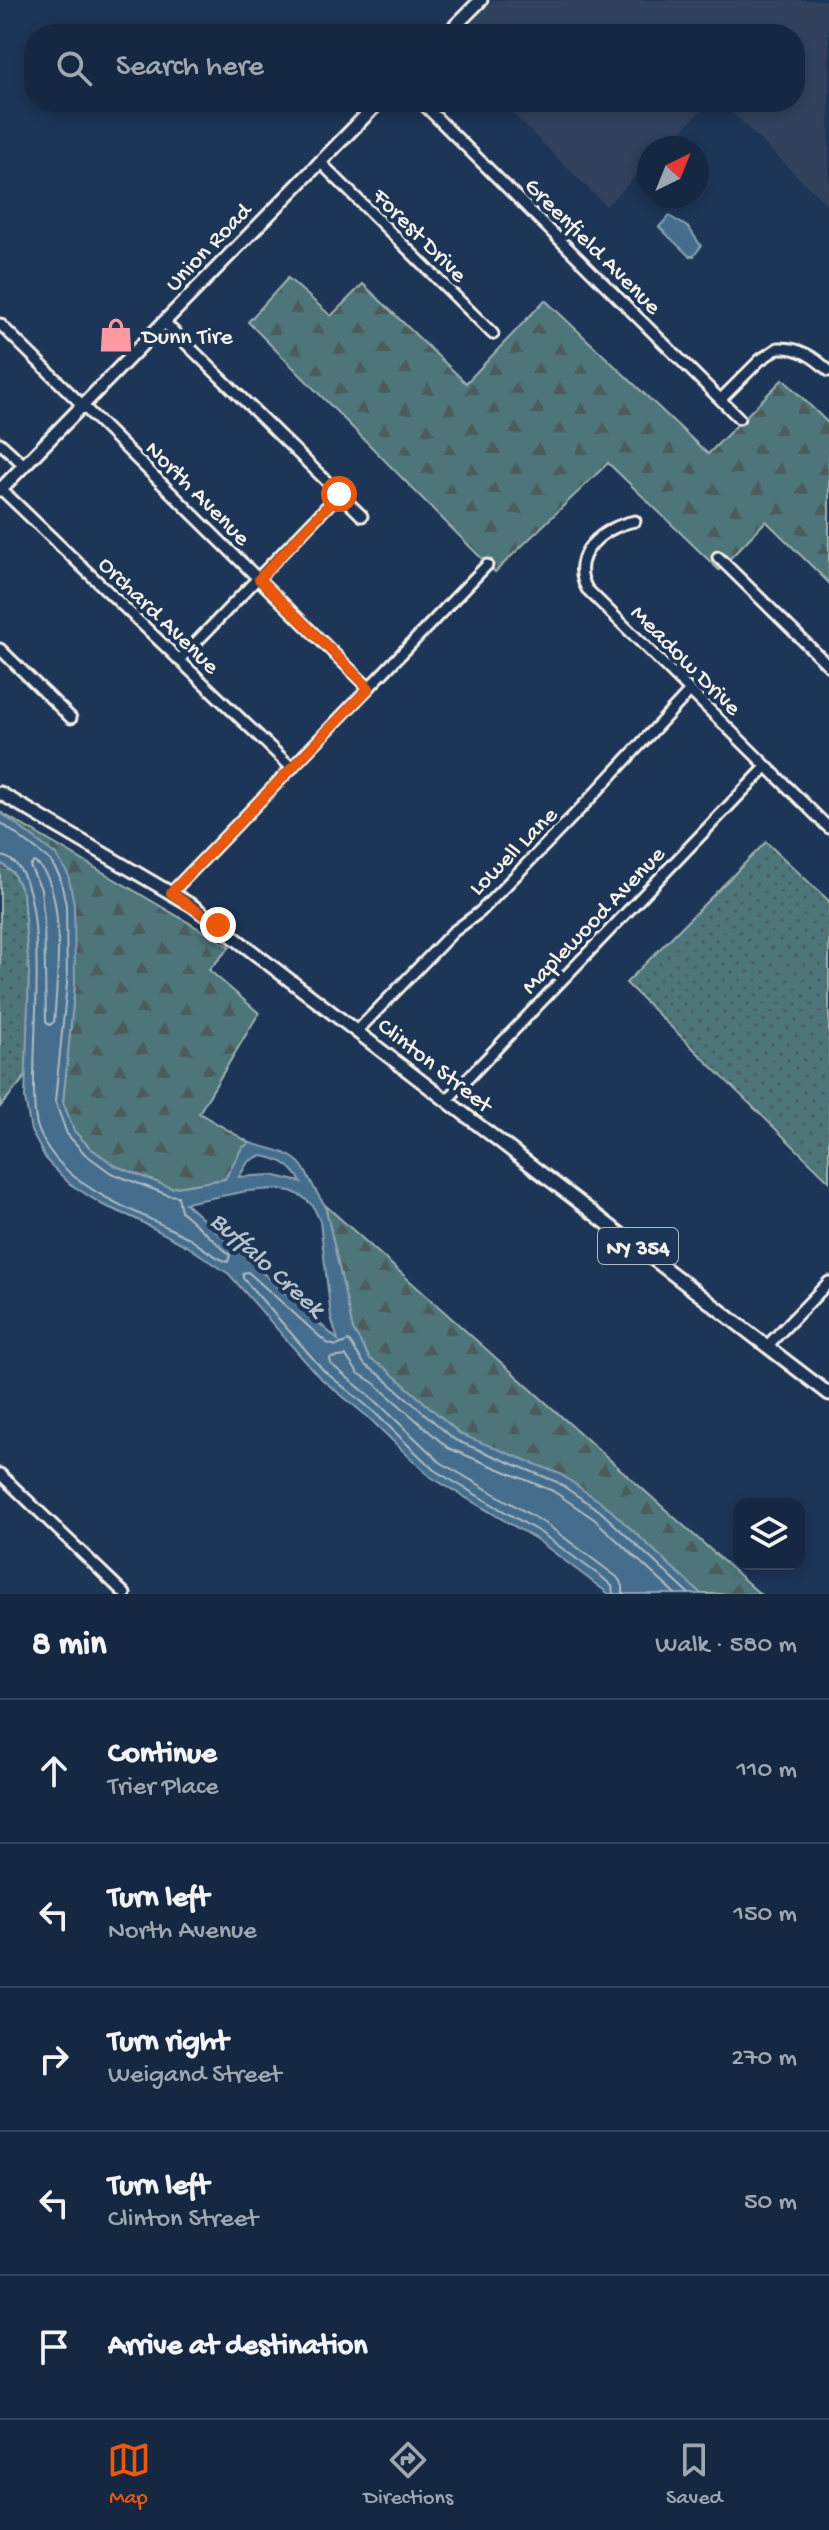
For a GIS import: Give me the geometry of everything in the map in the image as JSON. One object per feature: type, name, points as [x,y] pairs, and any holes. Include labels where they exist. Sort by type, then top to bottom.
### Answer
[{"type":"main road","points":[[457,24],[481,0]]},
{"type":"main road","name":"Union Road","points":[[0,489],[369,112]]},
{"type":"main road","name":"Clinton Street","points":[[0,793],[193,906],[829,1394]]},
{"type":"street","name":"Greenfield Avenue","points":[[431,112],[739,418]]},
{"type":"street","name":"Forest Drive","points":[[320,162],[493,334]]},
{"type":"street","points":[[164,322],[362,516]]},
{"type":"street","name":"North Avenue","points":[[0,324],[369,688]]},
{"type":"street","points":[[721,399],[760,360],[778,348],[803,351],[829,371]]},
{"type":"street","points":[[0,443],[24,465]]},
{"type":"street","name":"Orchard Avenue","points":[[0,489],[292,768]]},
{"type":"street","points":[[179,660],[339,494]]},
{"type":"street","name":"Meadow Drive","points":[[635,521],[621,523],[601,536],[586,552],[580,566],[581,579],[587,589],[829,828]]},
{"type":"street","points":[[718,557],[829,666]]},
{"type":"street","points":[[171,893],[487,565]]},
{"type":"street","points":[[0,649],[71,718]]},
{"type":"street","name":"Lowell Lane","points":[[357,1031],[453,932],[480,912],[690,691]]},
{"type":"street","name":"Maplewood Avenue","points":[[447,1100],[766,767]]},
{"type":"street","points":[[767,1346],[829,1282]]},
{"type":"street","points":[[0,1474],[125,1594]]},
{"type":"shaded area","points":[[494,0],[829,0],[829,201],[826,204],[731,112],[805,112],[805,24],[469,24]]},
{"type":"shaded area","points":[[511,112],[700,112],[676,136],[637,136],[637,175],[606,206]]},
{"type":"green space","points":[[288,278],[331,316],[363,284],[466,383],[545,300],[708,454],[783,379],[829,424],[829,583],[766,521],[719,570],[608,463],[495,572],[248,322]]},
{"type":"green space","points":[[2,813],[230,947],[209,970],[259,1013],[199,1113],[250,1143],[242,1148],[225,1179],[171,1188],[116,1166],[90,1148],[74,1131],[63,1102],[75,984]]},
{"type":"green space","points":[[766,842],[829,901],[829,1181],[626,983]]},
{"type":"green space","points":[[0,862],[13,873],[23,893],[29,972],[26,1076],[0,1107]]},
{"type":"green space","points":[[325,1205],[760,1594],[701,1594],[605,1505],[460,1434],[385,1368],[370,1359],[353,1330]]},
{"type":"water","points":[[669,216],[689,228],[701,246],[694,256],[689,256],[659,227]]},
{"type":"water","points":[[0,812],[56,855],[68,874],[74,904],[75,984],[63,1102],[74,1131],[90,1148],[116,1166],[171,1188],[225,1179],[242,1148],[250,1143],[278,1151],[297,1161],[325,1205],[353,1330],[370,1359],[385,1368],[460,1434],[560,1474],[605,1505],[701,1594],[609,1594],[536,1539],[429,1476],[368,1417],[319,1377],[229,1274],[187,1246],[103,1205],[70,1184],[47,1161],[31,1131],[25,1099],[29,972],[23,893],[13,873],[0,862]],"holes":[[[259,1156],[284,1163],[301,1182],[271,1175],[239,1177],[248,1162]],[[274,1189],[291,1191],[303,1197],[313,1206],[320,1221],[331,1317],[338,1340],[185,1203]]]},
{"type":"place","name":"Dunn Tire","points":[[116,335]]},
{"type":"route","points":[[218,925],[171,893],[369,688],[259,579],[339,494]]},
{"type":"water label","name":"Buffalo Creek","points":[[269,1263]]}]
